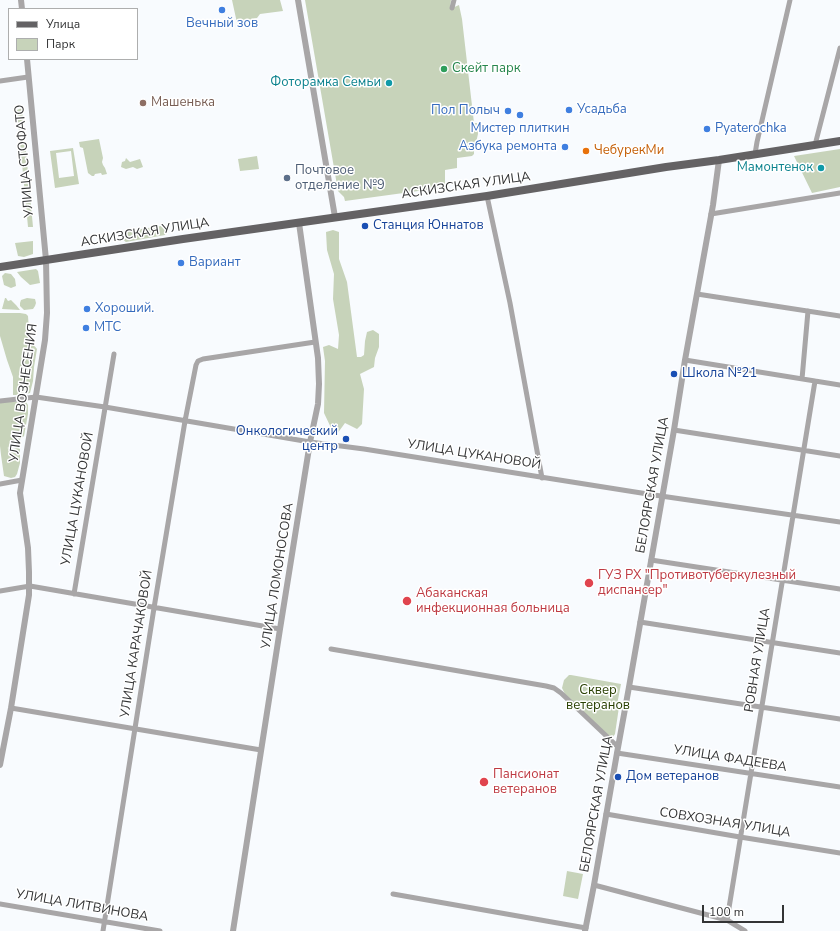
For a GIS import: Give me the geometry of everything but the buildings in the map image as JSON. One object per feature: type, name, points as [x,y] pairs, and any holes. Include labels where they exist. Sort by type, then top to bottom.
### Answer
[{"type":"main road","name":"АСКИЗСКАЯ УЛИЦА","points":[[0,267],[487,196],[666,166],[720,160],[840,141]]},
{"type":"street","points":[[298,0],[335,217]]},
{"type":"street","points":[[452,8],[454,0]]},
{"type":"street","points":[[755,154],[790,0]]},
{"type":"street","points":[[815,145],[840,48]]},
{"type":"street","name":"УЛИЦА СТОФАТО","points":[[27,60],[46,260]]},
{"type":"street","points":[[0,81],[28,77]]},
{"type":"street","name":"БЕЛОЯРСКАЯ УЛИЦА","points":[[393,894],[585,930],[629,687],[720,160]]},
{"type":"street","points":[[711,214],[840,193]]},
{"type":"street","points":[[487,196],[510,303],[542,478]]},
{"type":"street","name":"УЛИЦА ЛОМОНОСОВА","points":[[233,931],[310,442],[318,404],[318,358],[298,223]]},
{"type":"street","name":"УЛИЦА ВОЗНЕСЕНИЯ","points":[[0,765],[30,586],[28,548],[20,493],[45,340],[47,313],[46,260]]},
{"type":"street","points":[[697,294],[840,316]]},
{"type":"street","points":[[802,379],[808,312]]},
{"type":"street","name":"УЛИЦА КАРАЧАКОВОЙ","points":[[103,931],[134,728],[185,421],[196,365],[198,361],[203,359],[315,342]]},
{"type":"street","name":"УЛИЦА ЦУКАНОВОЙ","points":[[74,594],[114,354]]},
{"type":"street","points":[[685,360],[840,385]]},
{"type":"street","name":"РОВНАЯ УЛИЦА","points":[[727,920],[815,381]]},
{"type":"street","name":"УЛИЦА ЦУКАНОВОЙ","points":[[0,401],[36,397],[105,407],[310,442],[415,456],[542,478],[840,522]]},
{"type":"street","points":[[674,430],[840,456]]},
{"type":"street","points":[[0,484],[22,480]]},
{"type":"street","points":[[651,560],[840,589]]},
{"type":"street","points":[[0,591],[30,586],[280,629]]},
{"type":"street","points":[[640,622],[840,653]]},
{"type":"street","points":[[331,649],[554,688],[561,693],[617,750]]},
{"type":"street","points":[[629,687],[840,719]]},
{"type":"street","points":[[10,708],[261,750]]},
{"type":"street","name":"УЛИЦА ФАДЕЕВА","points":[[617,750],[751,774],[840,787]]},
{"type":"street","name":"СОВХОЗНАЯ УЛИЦА","points":[[606,814],[740,837],[840,852]]},
{"type":"street","name":"БЕЛОЯРСКАЯ УЛИЦА","points":[[594,885],[727,920],[745,931]]},
{"type":"street","name":"УЛИЦА ЛИТВИНОВА","points":[[0,904],[160,931]]},
{"type":"green space","points":[[232,0],[280,0],[283,11],[260,14],[257,18],[237,23]]},
{"type":"green space","points":[[305,0],[451,0],[450,9],[459,5],[462,19],[474,123],[477,123],[478,134],[474,154],[472,156],[457,158],[457,168],[445,170],[445,184],[440,188],[345,201],[344,197],[338,191]]},
{"type":"green space","points":[[22,108],[33,227],[28,227],[17,110]]},
{"type":"green space","points":[[99,139],[103,158],[102,162],[107,174],[102,175],[101,173],[92,176],[88,173],[83,148],[80,147],[79,142]]},
{"type":"green space","points":[[73,148],[79,184],[55,188],[50,151]],"holes":[[[71,151],[74,176],[59,178],[56,153]]]},
{"type":"green space","points":[[840,149],[840,187],[812,193],[794,156]]},
{"type":"green space","points":[[257,156],[259,169],[240,171],[238,159]]},
{"type":"green space","points":[[126,158],[130,162],[140,159],[143,167],[137,169],[133,167],[126,169],[121,167],[122,162],[125,161]]},
{"type":"green space","points":[[161,226],[167,229],[165,235],[126,242],[122,237],[121,232]]},
{"type":"green space","points":[[333,230],[339,232],[339,259],[347,282],[357,357],[364,355],[367,332],[373,330],[379,334],[379,347],[375,358],[374,367],[360,374],[364,389],[362,424],[357,429],[345,423],[337,434],[333,432],[324,413],[325,361],[323,347],[329,345],[338,349],[339,335],[333,299],[334,274],[327,250],[326,232]]},
{"type":"green space","points":[[33,241],[33,254],[24,257],[18,256],[15,243]]},
{"type":"green space","points":[[36,269],[38,271],[40,283],[30,285],[17,272]]},
{"type":"green space","points":[[5,273],[11,274],[15,279],[16,286],[11,288],[4,285],[2,276]]},
{"type":"green space","points":[[5,298],[8,301],[11,300],[20,310],[2,309]]},
{"type":"green space","points":[[27,298],[35,299],[36,303],[33,309],[24,310],[20,306],[21,300]]},
{"type":"green space","points":[[0,313],[20,313],[28,316],[28,338],[37,349],[30,393],[13,395],[13,377],[0,336]]},
{"type":"green space","points":[[0,402],[26,402],[28,405],[24,436],[11,447],[7,448],[20,449],[20,463],[17,474],[15,477],[11,478],[4,476],[0,446]]},
{"type":"green space","name":"Сквер ветеранов","points":[[569,675],[621,684],[617,705],[619,707],[615,734],[613,737],[610,738],[565,694],[562,688],[564,680]]},
{"type":"green space","points":[[567,871],[583,874],[578,899],[563,896]]},
{"type":"place","name":"Вечный зов","points":[[222,10]]},
{"type":"place","name":"Скейт парк","points":[[444,69]]},
{"type":"place","name":"Фоторамка Семьи","points":[[389,83]]},
{"type":"place","name":"Машенька","points":[[143,103]]},
{"type":"place","name":"Усадьба","points":[[569,110]]},
{"type":"place","name":"Пол Полыч","points":[[508,111]]},
{"type":"place","name":"Мистер плиткин","points":[[520,115]]},
{"type":"place","name":"Pyaterochka","points":[[707,129]]},
{"type":"place","name":"Азбука ремонта","points":[[565,147]]},
{"type":"place","name":"ЧебурекМи","points":[[586,151]]},
{"type":"place","name":"Мамонтенок","points":[[821,168]]},
{"type":"place","name":"Почтовое отделение №9","points":[[287,178]]},
{"type":"place","name":"Станция Юннатов","points":[[365,226]]},
{"type":"place","name":"Вариант","points":[[181,263]]},
{"type":"place","name":"Хороший.","points":[[87,309]]},
{"type":"place","name":"МТС","points":[[86,328]]},
{"type":"place","name":"Школа №21","points":[[674,374]]},
{"type":"place","name":"Онкологический центр","points":[[346,439]]},
{"type":"place","name":"ГУЗ РХ \"Противотуберкулезный диспансер\"","points":[[589,583]]},
{"type":"place","name":"Абаканская инфекционная больница","points":[[407,601]]},
{"type":"place","name":"Дом ветеранов","points":[[618,777]]},
{"type":"place","name":"Пансионат ветеранов","points":[[484,782]]}]
